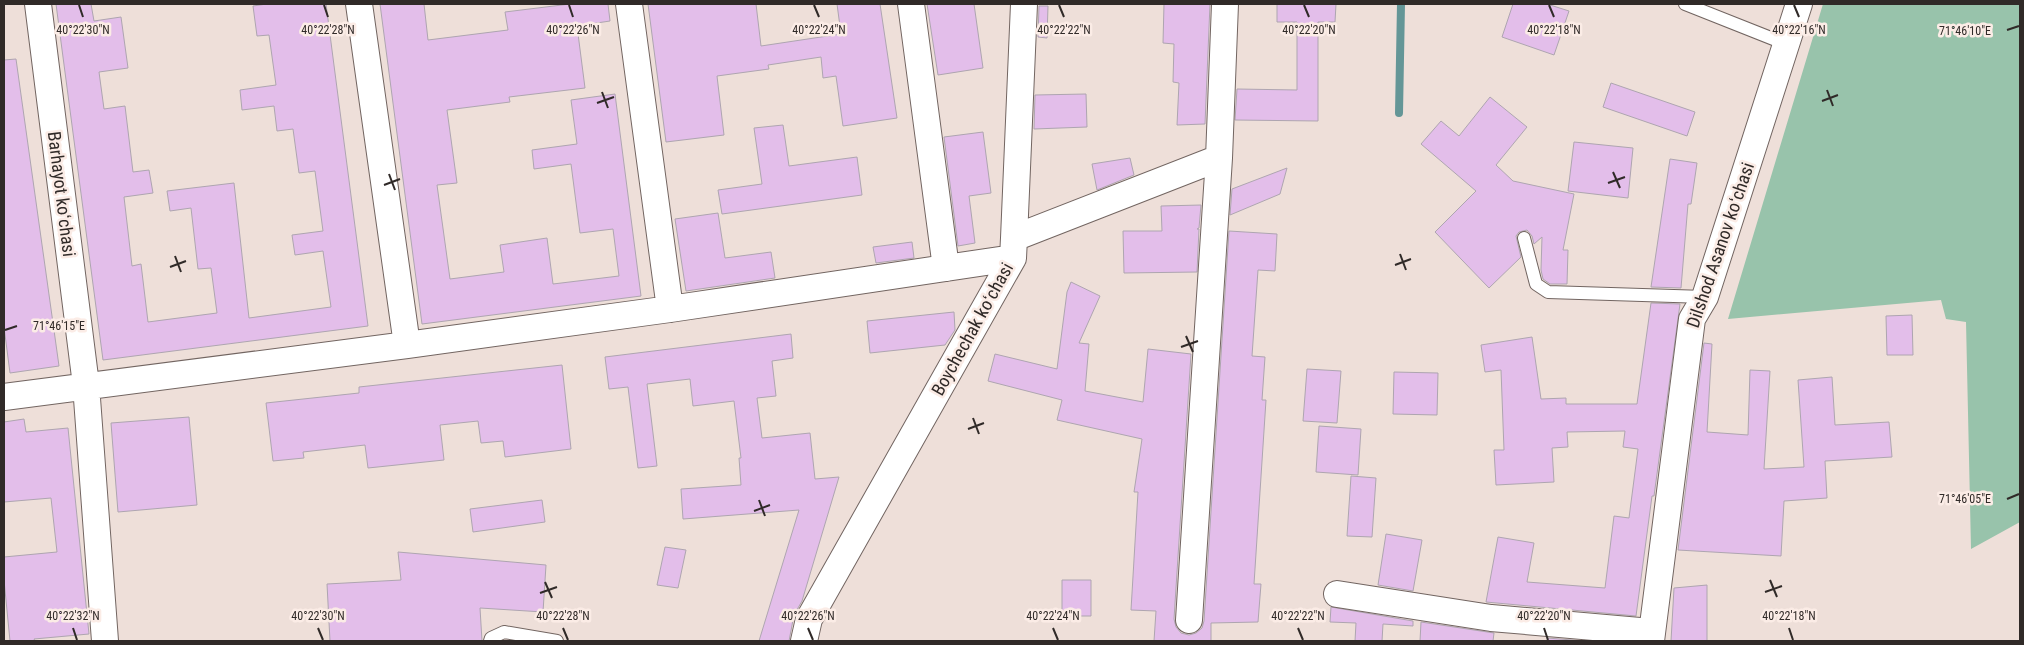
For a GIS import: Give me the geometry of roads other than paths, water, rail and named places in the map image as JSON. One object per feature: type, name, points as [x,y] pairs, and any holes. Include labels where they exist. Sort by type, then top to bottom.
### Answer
[{"type":"street","name":"Barhayot koʻchasi","points":[[38,4],[86,385],[105,641]]},
{"type":"street","points":[[359,4],[407,345]]},
{"type":"street","points":[[629,4],[670,309]]},
{"type":"street","points":[[911,4],[946,268]]},
{"type":"street","points":[[4,397],[670,309],[946,268],[1013,248],[1024,4]]},
{"type":"street","points":[[1189,620],[1219,158],[1225,4]]},
{"type":"street","name":"Dilshod Asanov koʻchasi","points":[[1651,637],[1692,319],[1705,297],[1799,4]]},
{"type":"street","name":"Boychechak koʻchasi","points":[[804,641],[809,619],[1013,248],[1219,158]]},
{"type":"street","points":[[1337,594],[1491,618],[1651,637]]},
{"type":"lane","points":[[1685,4],[1786,44]]},
{"type":"lane","points":[[1524,238],[1536,284],[1548,292],[1705,297]]},
{"type":"lane","points":[[490,641],[491,638],[504,632],[557,641]]},
{"type":"waterway","points":[[1399,113],[1401,4]]}]
